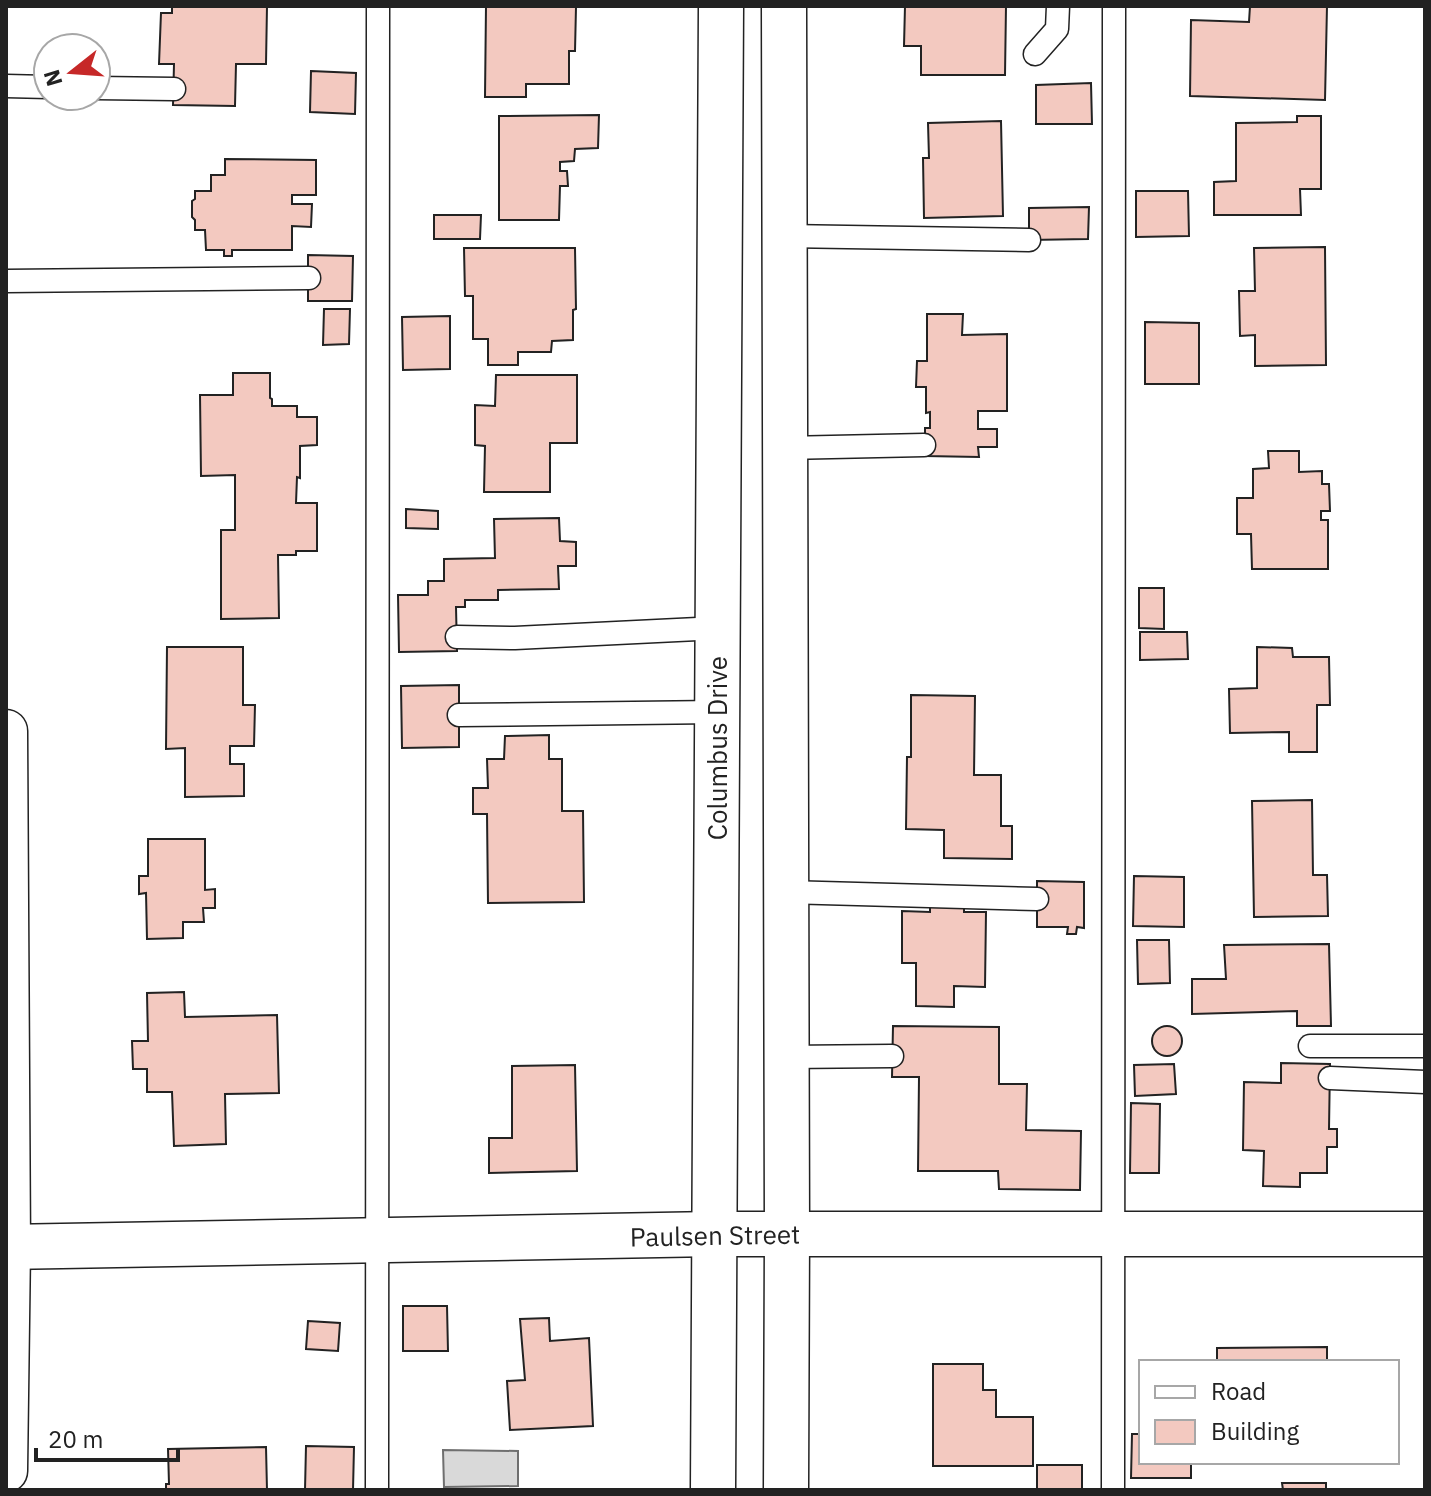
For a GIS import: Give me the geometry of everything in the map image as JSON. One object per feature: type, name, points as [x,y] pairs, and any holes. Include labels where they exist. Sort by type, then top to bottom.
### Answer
[{"type":"street","name":"Columbus Drive","points":[[713,1490],[721,6]]},
{"type":"street","points":[[784,6],[786,1490]]},
{"type":"street","points":[[6,731],[6,1471]]},
{"type":"street","name":"Paulsen Street","points":[[7,1247],[714,1234],[1425,1234]]},
{"type":"lane","points":[[377,1490],[378,6]]},
{"type":"lane","points":[[1035,54],[1057,29],[1058,6]]},
{"type":"lane","points":[[1113,1490],[1114,6]]},
{"type":"lane","points":[[6,86],[32,87]]},
{"type":"lane","points":[[112,88],[174,89]]},
{"type":"lane","points":[[785,236],[1029,240]]},
{"type":"lane","points":[[6,281],[309,278]]},
{"type":"lane","points":[[785,448],[924,445]]},
{"type":"lane","points":[[457,637],[515,638],[718,628]]},
{"type":"lane","points":[[459,715],[717,712]]},
{"type":"lane","points":[[786,892],[1037,899]]},
{"type":"lane","points":[[1310,1046],[1425,1046]]},
{"type":"lane","points":[[786,1057],[892,1056]]},
{"type":"lane","points":[[1330,1078],[1425,1082]]},
{"type":"shaded area","points":[[443,1450],[518,1451],[518,1486],[444,1487]]},
{"type":"building","points":[[172,6],[267,6],[266,64],[236,64],[235,106],[173,105],[174,64],[159,64],[161,13],[172,13]]},
{"type":"building","points":[[486,6],[576,7],[575,51],[569,51],[569,84],[526,84],[526,97],[485,97]]},
{"type":"building","points":[[905,6],[1006,6],[1005,75],[921,75],[921,46],[904,46]]},
{"type":"building","points":[[1250,6],[1327,6],[1325,100],[1190,96],[1191,20],[1249,22]]},
{"type":"building","points":[[311,71],[356,73],[355,114],[310,112]]},
{"type":"building","points":[[1091,83],[1092,124],[1036,124],[1036,85]]},
{"type":"building","points":[[599,115],[598,148],[575,149],[574,161],[560,162],[560,171],[567,171],[568,186],[560,186],[559,220],[499,220],[499,116]]},
{"type":"building","points":[[1297,116],[1321,116],[1321,189],[1300,189],[1301,215],[1214,215],[1214,182],[1236,181],[1236,123],[1297,122]]},
{"type":"building","points":[[1001,121],[1003,216],[924,218],[923,158],[929,158],[928,123]]},
{"type":"building","points":[[225,159],[316,160],[316,195],[292,195],[292,204],[312,204],[311,227],[292,226],[292,250],[232,250],[232,256],[224,256],[224,250],[206,250],[205,230],[195,230],[192,201],[195,191],[211,191],[211,175],[225,175]]},
{"type":"building","points":[[1136,191],[1188,191],[1189,236],[1136,237]]},
{"type":"building","points":[[1089,207],[1088,239],[1029,240],[1029,208]]},
{"type":"building","points":[[434,215],[481,215],[480,239],[434,239]]},
{"type":"building","points":[[1325,247],[1326,365],[1255,366],[1255,335],[1240,336],[1239,291],[1255,291],[1254,248]]},
{"type":"building","points":[[464,248],[575,248],[573,340],[552,341],[551,352],[518,352],[518,365],[488,365],[488,339],[473,339],[473,296],[465,296]]},
{"type":"building","points":[[308,255],[353,256],[352,301],[308,301]]},
{"type":"building","points":[[324,309],[350,309],[349,344],[323,345]]},
{"type":"building","points":[[927,314],[963,314],[962,335],[1007,334],[1007,411],[978,411],[978,429],[997,429],[997,447],[978,447],[979,457],[925,456],[925,428],[930,428],[930,412],[926,413],[926,387],[916,387],[917,361],[927,361]]},
{"type":"building","points":[[450,316],[450,369],[403,370],[402,317]]},
{"type":"building","points":[[1145,322],[1199,323],[1199,384],[1145,384]]},
{"type":"building","points":[[233,373],[270,373],[272,406],[297,406],[297,417],[317,417],[317,445],[300,446],[296,503],[317,503],[317,551],[278,555],[279,618],[221,619],[221,530],[235,530],[235,475],[201,476],[200,395],[233,395]]},
{"type":"building","points":[[496,375],[577,375],[577,443],[550,443],[550,492],[484,492],[485,446],[475,445],[475,405],[495,406]]},
{"type":"building","points":[[1268,451],[1299,451],[1299,472],[1322,471],[1322,484],[1329,484],[1330,511],[1321,511],[1321,520],[1328,520],[1328,569],[1252,569],[1251,534],[1237,534],[1237,498],[1253,498],[1253,469],[1269,468]]},
{"type":"building","points":[[406,509],[438,511],[438,529],[406,528]]},
{"type":"building","points":[[559,518],[560,541],[576,542],[576,566],[558,566],[559,589],[498,590],[498,600],[465,600],[465,607],[456,607],[457,651],[399,652],[398,595],[428,595],[428,581],[444,581],[444,559],[495,558],[494,519]]},
{"type":"building","points":[[1139,588],[1164,588],[1164,629],[1139,628]]},
{"type":"building","points":[[1140,632],[1187,632],[1188,659],[1140,660]]},
{"type":"building","points":[[167,647],[243,647],[243,705],[255,705],[254,746],[230,746],[230,764],[244,764],[244,796],[185,797],[185,748],[166,749]]},
{"type":"building","points":[[1257,647],[1292,648],[1293,657],[1329,657],[1330,705],[1317,705],[1317,752],[1289,752],[1289,732],[1230,733],[1229,689],[1257,688]]},
{"type":"building","points":[[459,685],[459,747],[402,748],[401,686]]},
{"type":"building","points":[[911,695],[975,696],[974,775],[1001,775],[1001,826],[1012,826],[1012,859],[944,858],[944,830],[906,829]]},
{"type":"building","points":[[549,735],[549,759],[562,759],[562,811],[583,811],[584,902],[488,903],[487,814],[473,814],[473,788],[488,788],[487,759],[504,759],[505,736]]},
{"type":"building","points":[[1312,800],[1313,875],[1327,875],[1328,916],[1254,917],[1252,801]]},
{"type":"building","points":[[148,839],[205,839],[205,890],[215,889],[215,908],[203,908],[204,922],[183,922],[183,938],[147,939],[146,893],[139,894],[139,876],[148,876]]},
{"type":"building","points":[[1134,876],[1184,877],[1184,927],[1133,926]]},
{"type":"building","points":[[1037,881],[1084,882],[1084,928],[1077,927],[1076,934],[1067,934],[1068,927],[1037,927]]},
{"type":"building","points":[[930,902],[964,903],[964,912],[986,912],[985,987],[954,986],[954,1007],[916,1006],[916,963],[902,963],[902,911],[930,912]]},
{"type":"building","points":[[1137,940],[1169,940],[1170,983],[1138,984]]},
{"type":"building","points":[[1329,944],[1331,1026],[1297,1026],[1297,1011],[1192,1014],[1192,979],[1226,979],[1224,945]]},
{"type":"building","points":[[184,992],[185,1017],[277,1015],[279,1093],[225,1094],[226,1144],[174,1146],[172,1092],[147,1092],[147,1069],[133,1069],[132,1041],[148,1041],[147,993]]},
{"type":"building","points":[[893,1026],[999,1027],[999,1084],[1027,1084],[1026,1130],[1081,1131],[1080,1190],[999,1189],[998,1171],[918,1171],[919,1077],[892,1077]]},
{"type":"building","points":[[1167,1026],[1178,1030],[1182,1041],[1178,1052],[1167,1056],[1156,1052],[1152,1041],[1156,1030]]},
{"type":"building","points":[[1281,1063],[1330,1064],[1329,1129],[1337,1129],[1337,1147],[1327,1147],[1327,1173],[1300,1173],[1300,1187],[1263,1186],[1264,1151],[1243,1150],[1244,1082],[1281,1083]]},
{"type":"building","points":[[1174,1064],[1176,1094],[1135,1096],[1134,1065]]},
{"type":"building","points":[[575,1065],[577,1171],[489,1173],[489,1138],[512,1138],[512,1066]]},
{"type":"building","points":[[1131,1103],[1160,1104],[1159,1173],[1130,1173]]},
{"type":"building","points":[[403,1306],[447,1306],[448,1351],[403,1351]]},
{"type":"building","points":[[549,1318],[550,1341],[589,1338],[593,1426],[510,1430],[507,1381],[525,1380],[520,1319]]},
{"type":"building","points":[[308,1321],[340,1323],[338,1351],[306,1349]]},
{"type":"building","points":[[1327,1347],[1327,1360],[1217,1360],[1217,1348]]},
{"type":"building","points":[[933,1364],[983,1364],[983,1390],[996,1390],[996,1417],[1033,1417],[1033,1466],[933,1466]]},
{"type":"building","points":[[1132,1434],[1139,1434],[1139,1464],[1191,1464],[1191,1478],[1131,1478]]},
{"type":"building","points":[[306,1446],[354,1447],[353,1490],[305,1490]]},
{"type":"building","points":[[266,1447],[267,1490],[166,1490],[166,1484],[169,1484],[168,1449]]},
{"type":"building","points":[[1037,1465],[1082,1465],[1082,1490],[1037,1490]]},
{"type":"building","points":[[1282,1483],[1326,1483],[1326,1490],[1283,1490]]}]
